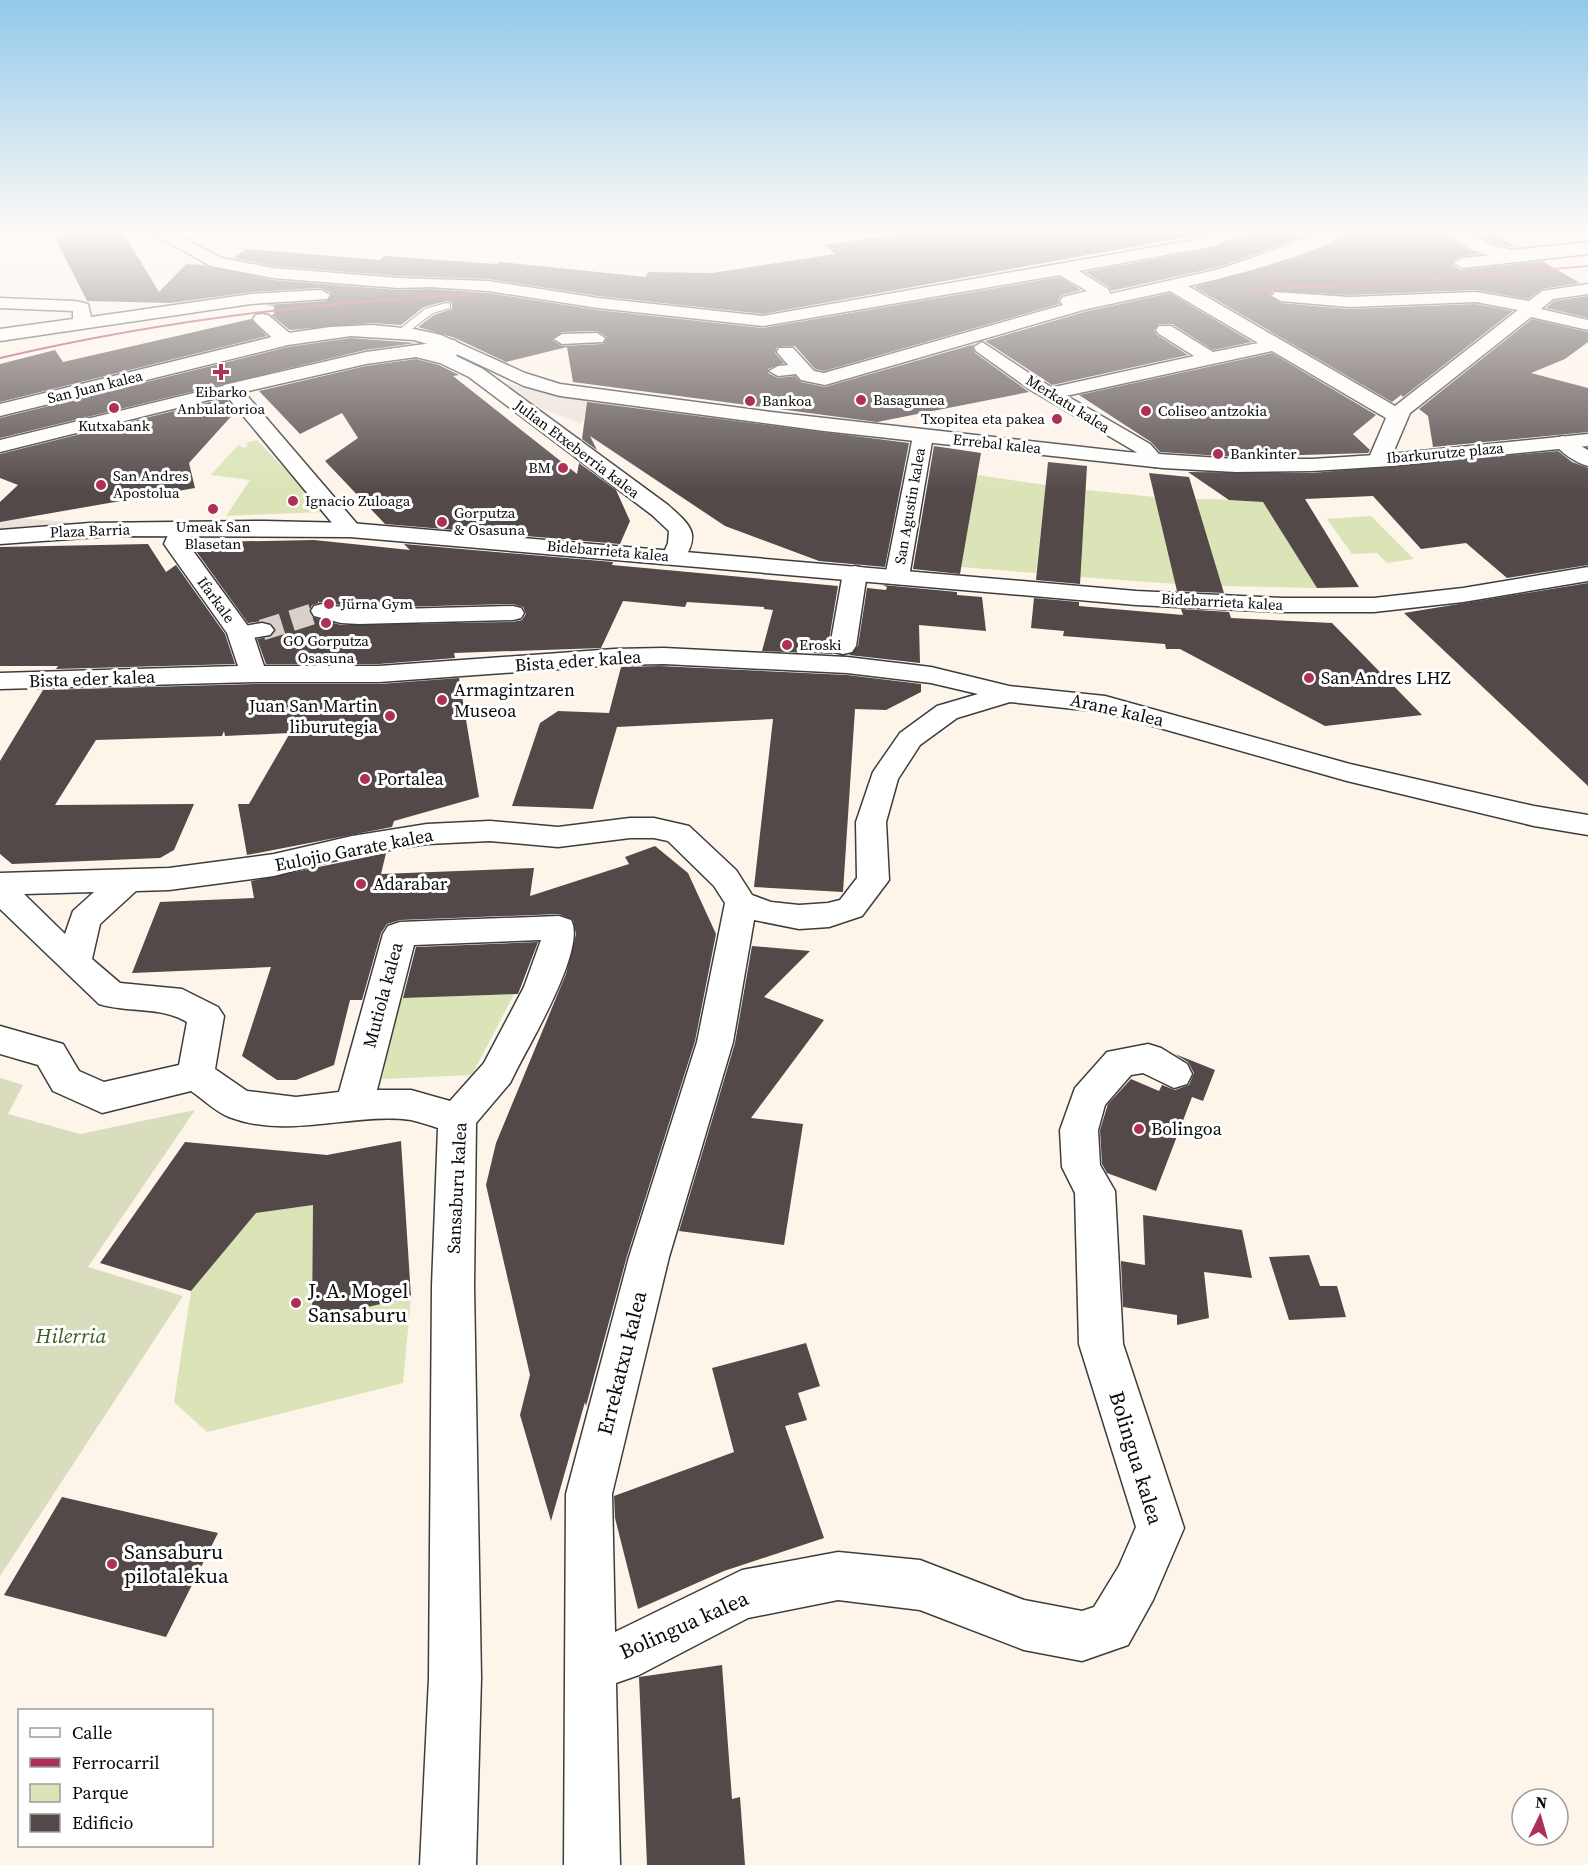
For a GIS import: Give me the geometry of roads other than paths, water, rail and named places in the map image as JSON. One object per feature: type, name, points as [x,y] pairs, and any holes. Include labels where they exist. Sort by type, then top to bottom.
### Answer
[{"type":"street","points":[[82,318],[82,323]]},
{"type":"street","points":[[0,335],[116,318]]},
{"type":"street","points":[[732,318],[763,321],[788,318]]},
{"type":"street","points":[[786,352],[799,369],[808,376],[825,380],[1037,318]]},
{"type":"street","points":[[1231,318],[1400,412],[1517,318]]},
{"type":"street","points":[[1562,318],[1588,325]]},
{"type":"street","points":[[262,319],[286,340]]},
{"type":"street","name":"Julian Etxeberria kalea","points":[[329,331],[360,329],[400,333],[536,385],[616,398]]},
{"type":"street","points":[[1165,330],[1209,358]]},
{"type":"street","name":"San Juan kalea","points":[[0,410],[329,331]]},
{"type":"street","points":[[562,339],[597,338]]},
{"type":"street","points":[[1052,393],[1277,344]]},
{"type":"street","name":"Merkatu kalea","points":[[982,347],[1035,385],[1143,448],[1155,461]]},
{"type":"street","name":"Julian Etxeberria kalea","points":[[231,389],[366,358],[450,352],[660,510],[681,529],[680,543],[674,557]]},
{"type":"street","points":[[778,371],[799,369]]},
{"type":"street","points":[[0,446],[231,389],[271,433],[350,530]]},
{"type":"street","name":"Errebal kalea","points":[[616,398],[922,436],[1155,461],[1273,466],[1379,460]]},
{"type":"street","name":"Ibarkurutze plaza","points":[[1400,412],[1379,460],[1588,440]]},
{"type":"street","name":"San Agustin kalea","points":[[897,576],[922,436]]},
{"type":"street","points":[[1563,442],[1588,460]]},
{"type":"street","name":"Bidebarrieta kalea","points":[[181,529],[282,527],[350,530],[1136,598],[1283,605],[1374,605],[1463,595],[1588,574]]},
{"type":"street","name":"Plaza Barria","points":[[0,537],[64,531],[181,529]]},
{"type":"street","name":"Ifarkale","points":[[181,529],[176,544],[251,632],[254,674]]},
{"type":"street","points":[[843,646],[855,573]]},
{"type":"street","points":[[322,611],[341,616],[359,617],[513,613]]},
{"type":"street","name":"Bista eder kalea","points":[[0,681],[254,674],[379,674],[614,657],[746,659],[847,665],[931,675],[1009,694]]},
{"type":"street","name":"Arane kalea","points":[[733,890],[768,913],[799,917],[829,915],[851,908],[873,880],[871,822],[883,779],[910,739],[947,712],[1009,694],[1105,704],[1347,772],[1534,816],[1588,825]]},
{"type":"street","name":"Eulojio Garate kalea","points":[[0,884],[169,879],[274,865],[352,846],[427,834],[490,831],[558,837],[630,828],[654,828],[678,833],[733,890]]},
{"type":"street","points":[[74,963],[85,919],[127,881]]},
{"type":"street","points":[[0,890],[74,963],[111,995],[182,1002],[206,1016],[196,1075]]},
{"type":"street","name":"Errekatxu kalea","points":[[592,1865],[589,1494],[649,1257],[715,1042],[733,890]]},
{"type":"street","name":"Mutiola kalea","points":[[354,1106],[400,934],[560,928]]},
{"type":"street","name":"Sansaburu kalea","points":[[448,1865],[454,1678],[456,1476],[453,1286],[457,1118],[497,1073],[541,987],[557,948],[560,928]]},
{"type":"street","points":[[0,1040],[50,1054],[66,1082],[102,1098],[196,1075]]},
{"type":"street","name":"Bolingua kalea","points":[[592,1660],[621,1657],[742,1595],[838,1576],[920,1585],[1024,1625],[1082,1636],[1110,1627],[1136,1583],[1160,1528],[1101,1344],[1095,1191],[1081,1167],[1079,1130],[1088,1099],[1120,1062],[1148,1058],[1174,1074]]},
{"type":"street","points":[[196,1075],[239,1105],[296,1112],[354,1106],[411,1105],[457,1118]]},
{"type":"lane","points":[[400,333],[420,318]]},
{"type":"tunnel","points":[[262,630],[322,611]]},
{"type":"railway","points":[[0,358],[116,334],[219,318]]},
{"type":"place","name":"Eibarko Anbulatorioa","points":[[221,372]]},
{"type":"place","name":"Basagunea","points":[[861,400]]},
{"type":"place","name":"Bankoa","points":[[750,401]]},
{"type":"place","name":"Kutxabank","points":[[114,408]]},
{"type":"place","name":"Coliseo antzokia","points":[[1146,411]]},
{"type":"place","name":"Txopitea eta pakea","points":[[1057,419]]},
{"type":"place","name":"Bankinter","points":[[1218,454]]},
{"type":"place","name":"BM","points":[[563,468]]},
{"type":"place","name":"San Andres Apostolua","points":[[101,485]]},
{"type":"place","name":"Ignacio Zuloaga","points":[[293,501]]},
{"type":"place","name":"Umeak San Blasetan","points":[[213,509]]},
{"type":"place","name":"Gorputza & Osasuna","points":[[442,522]]},
{"type":"place","name":"Jürna Gym","points":[[329,604]]},
{"type":"place","name":"GO Gorputza Osasuna","points":[[326,623]]},
{"type":"place","name":"Eroski","points":[[787,645]]},
{"type":"place","name":"San Andres LHZ","points":[[1309,678]]},
{"type":"place","name":"Armagintzaren Museoa","points":[[442,700]]},
{"type":"place","name":"Juan San Martin liburutegia","points":[[390,716]]},
{"type":"place","name":"Portalea","points":[[365,779]]},
{"type":"place","name":"Adarabar","points":[[361,884]]},
{"type":"place","name":"Bolingoa","points":[[1139,1129]]},
{"type":"place","name":"J. A. Mogel Sansaburu","points":[[296,1303]]},
{"type":"place","name":"Sansaburu pilotalekua","points":[[112,1564]]},
{"type":"park label","name":"Hilerria","points":[[71,1336]]}]
